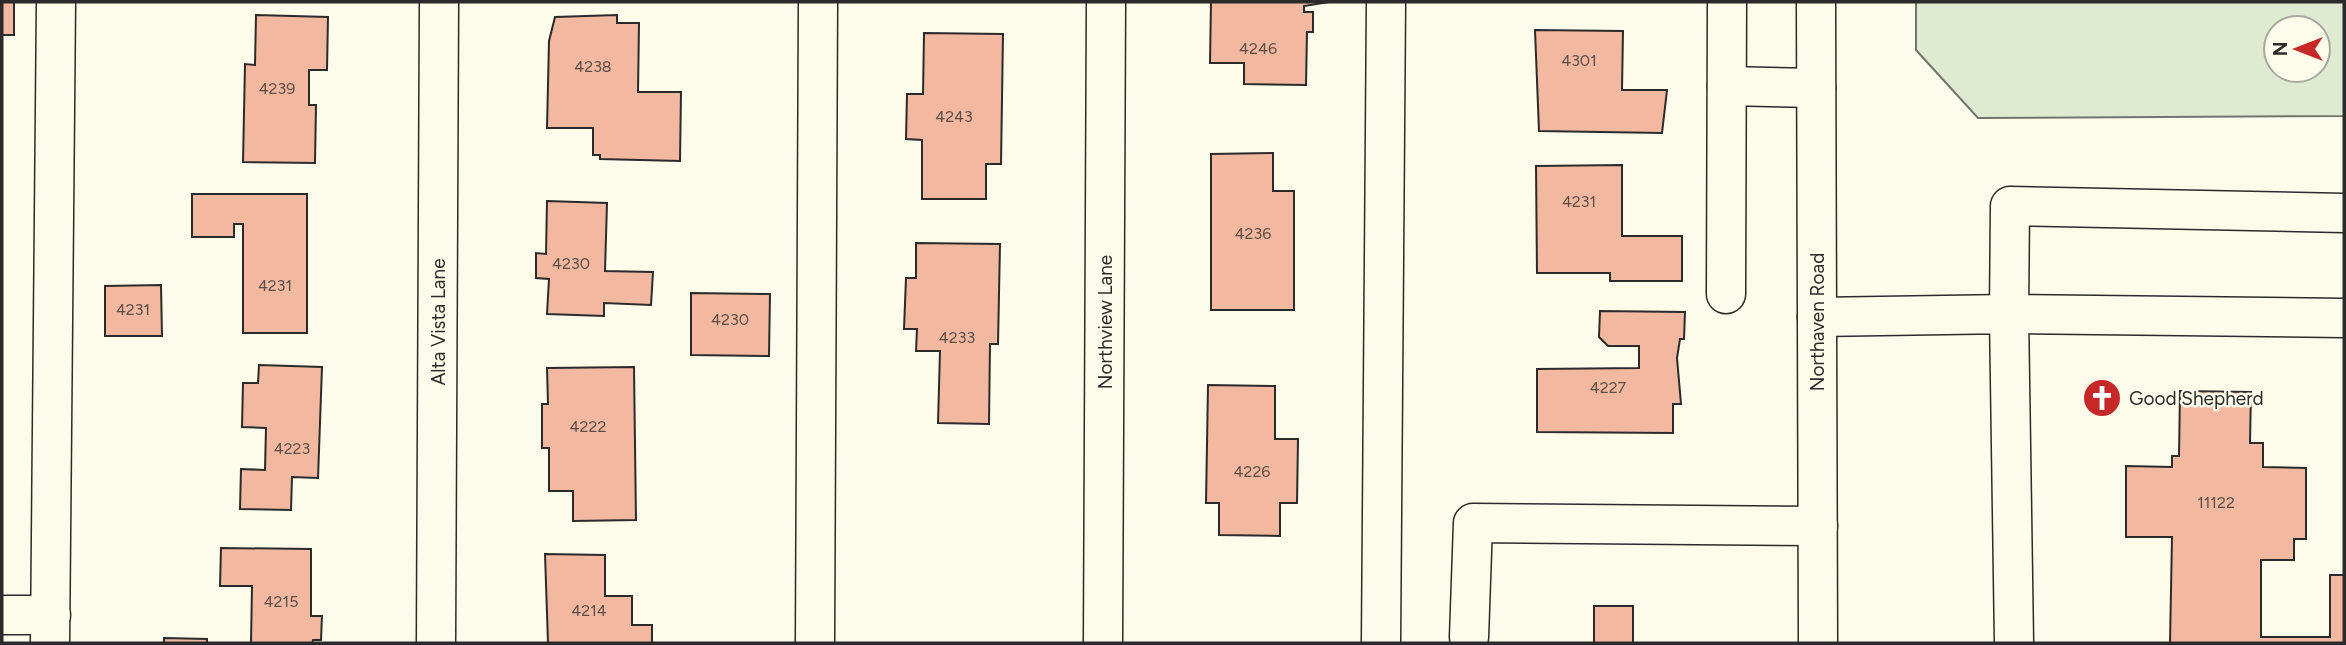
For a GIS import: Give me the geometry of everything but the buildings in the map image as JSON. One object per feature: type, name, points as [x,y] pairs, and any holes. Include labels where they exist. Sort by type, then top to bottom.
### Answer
[{"type":"street","points":[[2,615],[51,629],[56,2]]},
{"type":"street","name":"Alta Vista Lane","points":[[436,643],[439,2]]},
{"type":"street","points":[[815,643],[818,2]]},
{"type":"street","name":"Northview Lane","points":[[1103,643],[1106,2]]},
{"type":"street","points":[[1381,643],[1386,2]]},
{"type":"street","points":[[1726,294],[1727,2]]},
{"type":"street","name":"Northaven Road","points":[[1816,2],[1818,643]]},
{"type":"street","points":[[1727,86],[1816,88]]},
{"type":"street","points":[[2014,643],[2010,206],[2344,213]]},
{"type":"street","points":[[1817,317],[2009,314],[2344,318]]},
{"type":"street","points":[[1469,637],[1473,523],[1818,526]]},
{"type":"green space","points":[[1916,2],[2344,2],[2344,116],[1978,118],[1916,50]]},
{"type":"place","name":"Good Shepherd","points":[[2102,398]]}]
